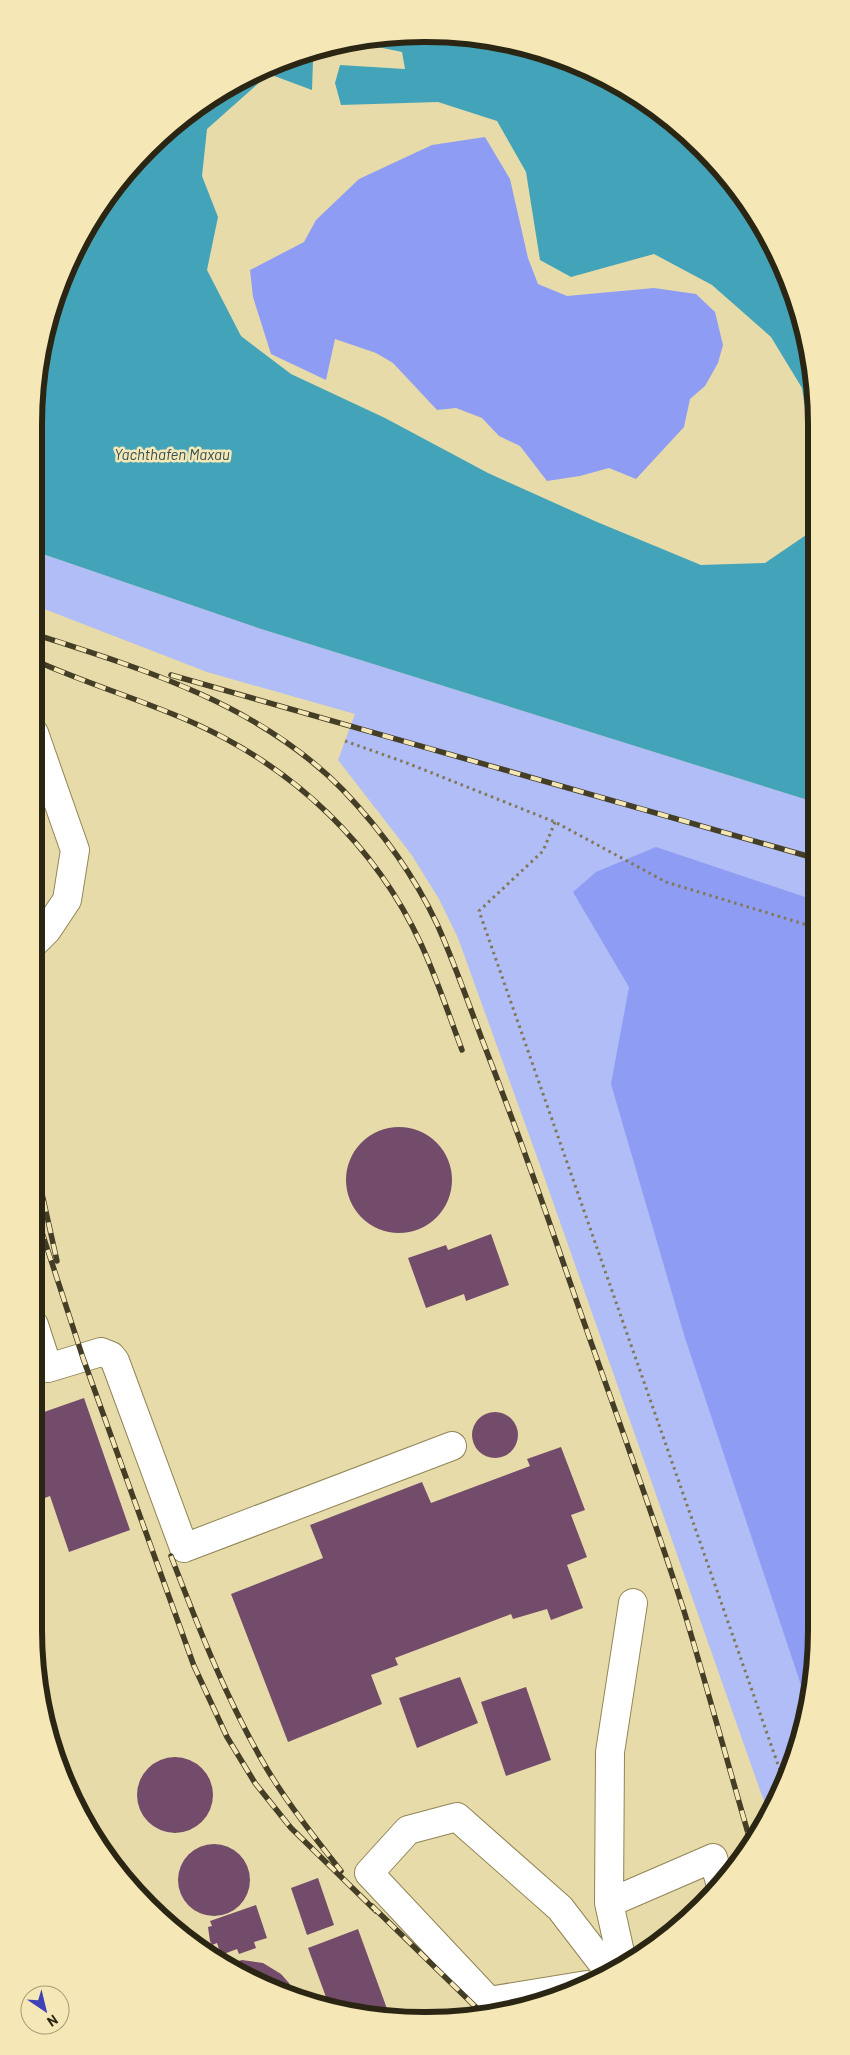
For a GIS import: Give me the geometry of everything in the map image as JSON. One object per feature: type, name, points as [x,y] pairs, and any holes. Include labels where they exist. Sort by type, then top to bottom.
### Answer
[{"type":"lane","points":[[42,756],[75,850],[67,900],[42,935]]},
{"type":"lane","points":[[42,1371],[101,1352],[111,1356],[115,1361],[184,1548],[452,1446]]},
{"type":"lane","points":[[620,1958],[609,1903],[610,1752],[633,1603]]},
{"type":"lane","points":[[486,2007],[369,1873],[408,1830],[457,1817],[560,1908],[605,1967]]},
{"type":"lane","points":[[609,1903],[713,1858],[718,1876]]},
{"type":"path","points":[[345,741],[555,822],[666,882],[808,925]]},
{"type":"path","points":[[555,822],[543,851],[479,911],[780,1770]]},
{"type":"shaded area","points":[[485,137],[510,179],[528,258],[538,284],[567,296],[654,288],[696,294],[715,312],[723,345],[718,363],[705,386],[690,399],[684,427],[636,479],[609,468],[580,476],[547,481],[520,446],[499,436],[482,418],[456,408],[437,410],[393,363],[376,353],[335,339],[326,380],[271,354],[253,297],[250,270],[304,242],[316,220],[359,179],[432,145]]},
{"type":"shaded area","points":[[42,554],[258,628],[808,800],[807,1655],[800,1705],[794,1729],[787,1753],[765,1804],[458,938],[439,899],[411,854],[338,760],[355,714],[207,672],[42,608]]},
{"type":"shaded area","points":[[656,847],[808,898],[808,1630],[802,1689],[685,1338],[611,1084],[629,987],[573,892],[596,872]]},
{"type":"water","name":"Yachthafen Maxau","points":[[400,43],[450,43],[500,50],[548,63],[594,82],[616,94],[638,107],[677,137],[713,173],[728,192],[743,212],[768,256],[787,302],[800,350],[807,400],[808,428],[802,388],[771,337],[712,285],[654,254],[571,277],[540,260],[526,172],[497,121],[438,102],[341,105],[335,83],[340,65],[405,69],[402,52],[374,46]]},
{"type":"water","name":"Yachthafen Maxau","points":[[312,60],[312,90],[272,75]]},
{"type":"water","name":"Yachthafen Maxau","points":[[264,79],[207,129],[202,176],[218,217],[207,270],[241,336],[291,374],[385,418],[488,473],[597,522],[701,565],[765,563],[808,534],[808,800],[258,628],[42,554],[43,400],[50,350],[63,302],[82,256],[94,234],[107,212],[137,173],[173,137],[212,107]]},
{"type":"building","points":[[399,1127],[419,1131],[436,1143],[448,1160],[452,1180],[448,1200],[436,1217],[419,1229],[399,1233],[379,1229],[362,1217],[350,1200],[346,1180],[350,1160],[362,1143],[379,1131]]},
{"type":"building","points":[[491,1234],[509,1285],[466,1301],[464,1294],[426,1308],[408,1258],[446,1245],[448,1250]]},
{"type":"building","points":[[84,1398],[130,1530],[69,1552],[50,1496],[42,1499],[42,1404],[44,1412]]},
{"type":"building","points":[[500,1412],[504,1413],[514,1422],[517,1426],[517,1444],[508,1454],[500,1458],[490,1458],[482,1454],[473,1444],[472,1430],[476,1422],[486,1413]]},
{"type":"building","points":[[561,1447],[585,1510],[571,1515],[587,1557],[567,1565],[583,1608],[551,1620],[547,1609],[513,1619],[511,1614],[395,1658],[398,1665],[371,1675],[382,1704],[288,1742],[231,1594],[323,1558],[310,1525],[422,1482],[431,1503],[530,1466],[527,1459]]},
{"type":"building","points":[[460,1677],[478,1723],[417,1748],[399,1698]]},
{"type":"building","points":[[526,1687],[551,1760],[506,1776],[481,1702]]},
{"type":"building","points":[[168,1757],[182,1757],[196,1763],[207,1774],[213,1788],[210,1810],[202,1822],[182,1833],[168,1833],[154,1827],[143,1816],[137,1802],[137,1788],[143,1774],[154,1763]]},
{"type":"building","points":[[214,1844],[228,1847],[240,1854],[247,1866],[250,1880],[247,1894],[240,1906],[228,1913],[214,1916],[200,1913],[188,1906],[181,1894],[178,1880],[181,1866],[188,1854],[200,1847]]},
{"type":"building","points":[[318,1878],[334,1925],[307,1935],[291,1888]]},
{"type":"building","points":[[256,1905],[267,1938],[254,1942],[256,1948],[239,1954],[237,1949],[223,1954],[220,1953],[217,1943],[212,1945],[210,1941],[208,1927],[212,1926],[210,1921]]},
{"type":"building","points":[[358,1929],[388,2011],[327,1999],[308,1948]]},
{"type":"building","points":[[242,1960],[263,1963],[281,1974],[291,1988],[256,1973],[236,1962]]},
{"type":"railway","points":[[42,637],[117,661],[199,693],[275,735],[310,760],[343,790],[370,820],[418,888],[437,924],[449,953],[543,1204],[684,1611],[748,1834]]},
{"type":"railway","points":[[42,663],[196,724],[232,742],[266,763],[299,787],[356,843],[380,874],[402,908],[427,957],[462,1050]]},
{"type":"railway","points":[[171,675],[808,856]]},
{"type":"railway","points":[[42,1194],[57,1261]]},
{"type":"railway","points":[[42,1232],[83,1358],[194,1666],[227,1737],[255,1783],[291,1828],[376,1911]]},
{"type":"railway","points":[[171,1556],[226,1691],[267,1769],[284,1795],[341,1871]]},
{"type":"railway","points":[[372,1906],[477,2009]]}]
